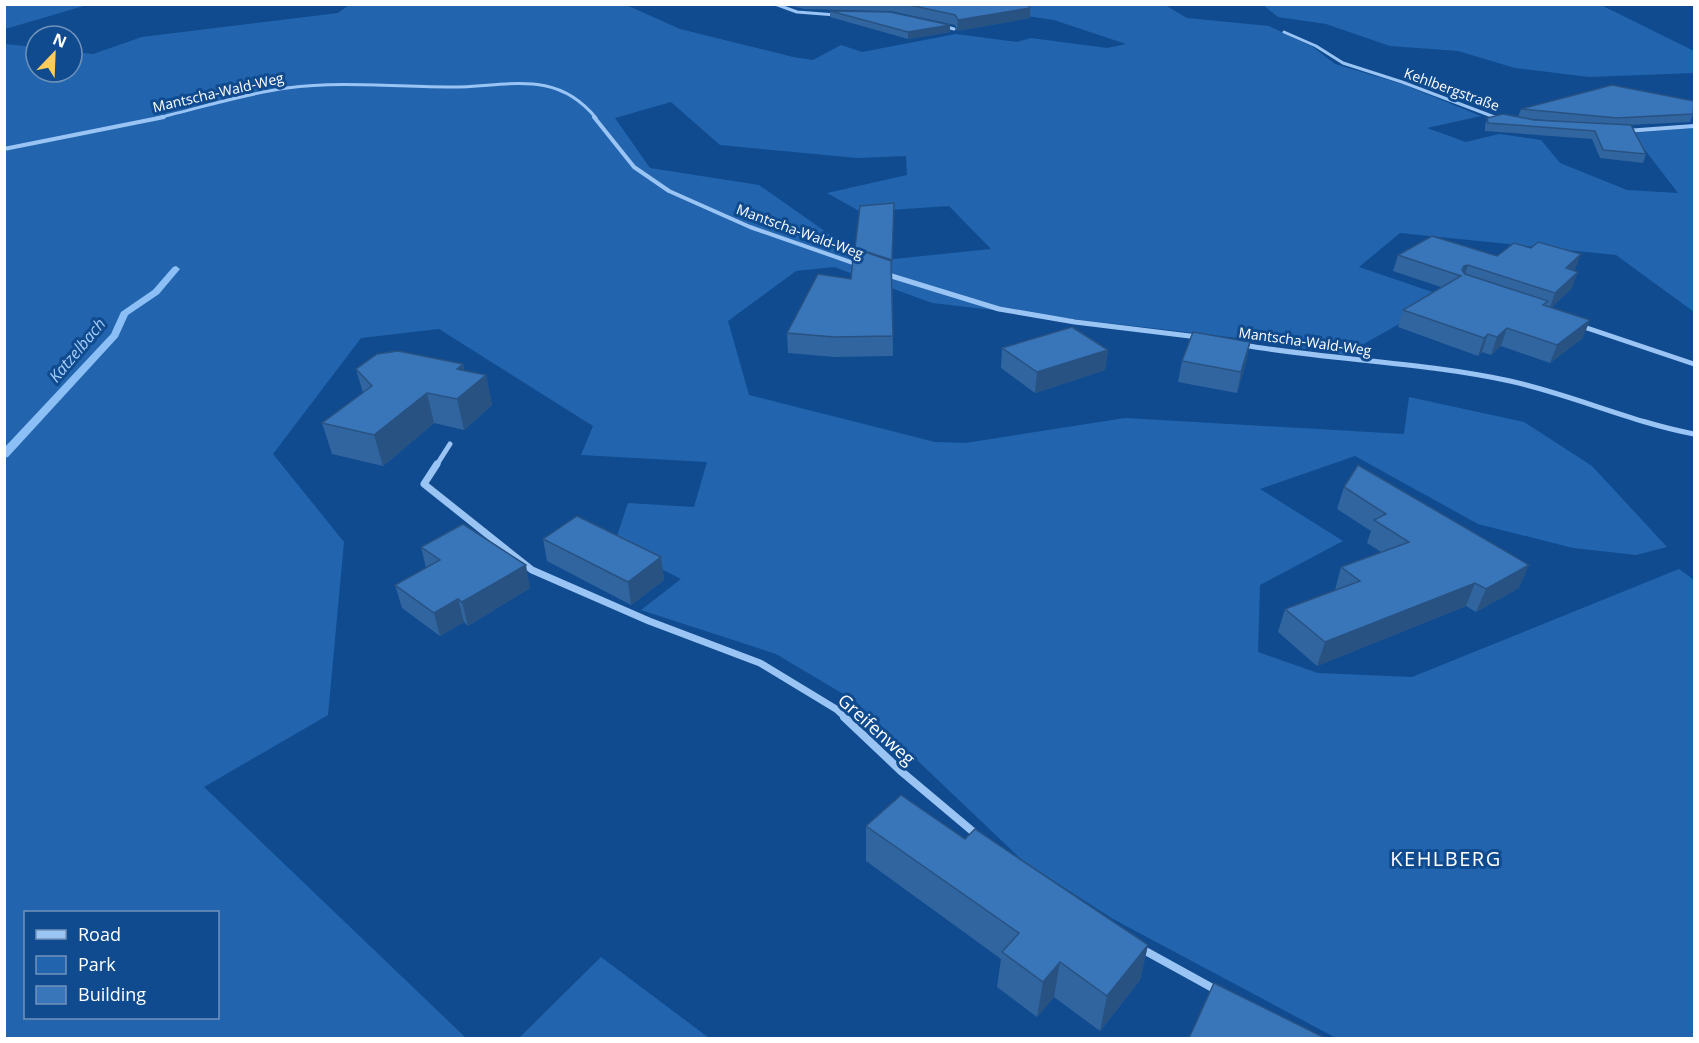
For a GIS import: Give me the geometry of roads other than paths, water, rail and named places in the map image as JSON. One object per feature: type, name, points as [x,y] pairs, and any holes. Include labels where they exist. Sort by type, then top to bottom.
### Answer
[{"type":"street","points":[[775,4],[785,10],[802,13],[838,15]]},
{"type":"street","points":[[941,25],[954,29]]},
{"type":"street","name":"Kehlbergstraße","points":[[1284,32],[1316,46],[1343,63],[1505,120]]},
{"type":"street","name":"Mantscha-Wald-Weg","points":[[4,149],[99,131],[236,98],[289,88],[346,84],[441,87],[546,85],[569,94],[591,114],[645,176],[679,195],[736,221],[865,267]]},
{"type":"street","points":[[1625,131],[1695,126]]},
{"type":"street","name":"Mantscha-Wald-Weg","points":[[875,270],[999,309],[1075,322],[1201,337]]},
{"type":"street","points":[[1576,325],[1695,364]]},
{"type":"street","name":"Mantscha-Wald-Weg","points":[[1232,343],[1273,351],[1450,371],[1508,381],[1642,423],[1695,434]]},
{"type":"street","name":"Greifenweg","points":[[450,444],[424,484],[532,570],[649,621],[760,663],[836,709],[902,772],[984,840]]},
{"type":"street","points":[[1128,941],[1229,997]]},
{"type":"waterway","name":"Katzelbach","points":[[4,455],[115,335],[124,314],[156,292],[176,269]]},
{"type":"district","name":"KEHLBERG","points":[[1446,858]]}]
